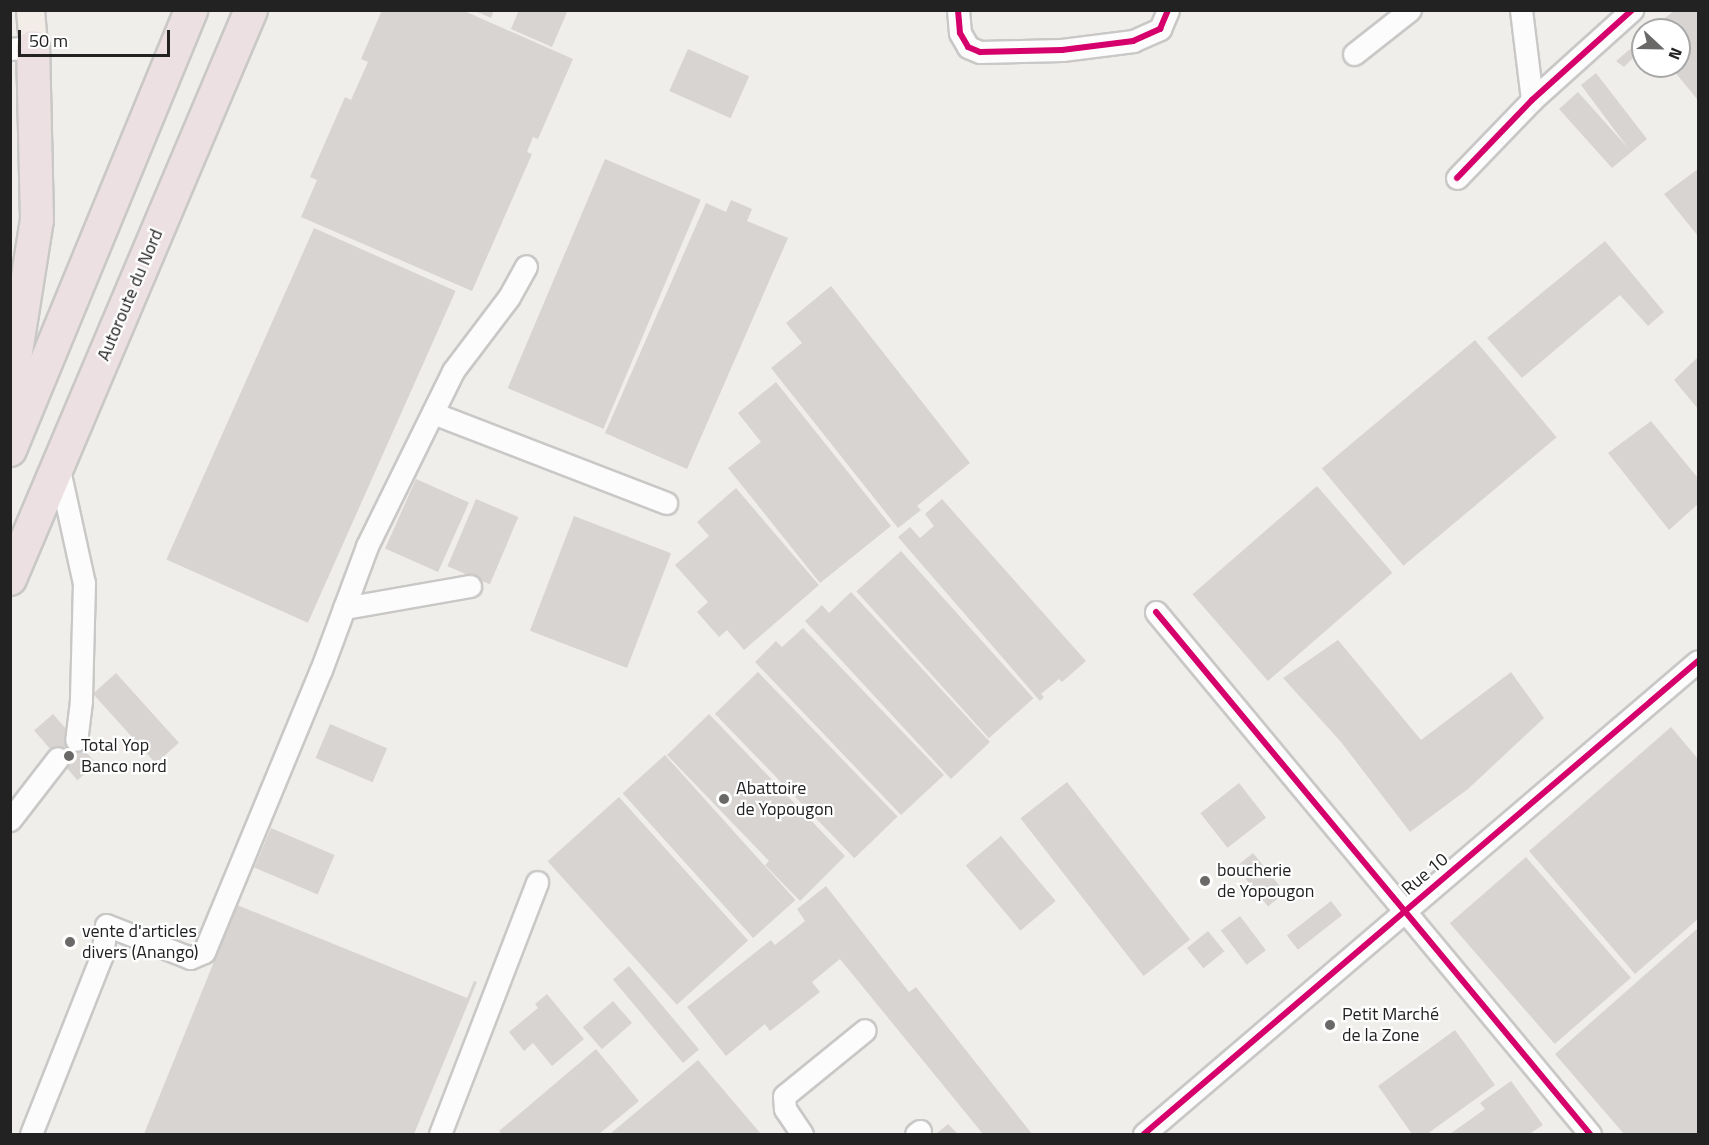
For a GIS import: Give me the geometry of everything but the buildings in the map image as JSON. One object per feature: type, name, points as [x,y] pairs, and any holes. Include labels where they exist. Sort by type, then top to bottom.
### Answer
[{"type":"highway","points":[[10,450],[191,10]]},
{"type":"highway","name":"Autoroute du Nord","points":[[10,579],[251,10]]},
{"type":"highway","points":[[10,390],[37,220],[22,48]]},
{"type":"main road","points":[[22,48],[30,10]]},
{"type":"street","points":[[958,10],[960,33],[968,47],[980,52],[1062,50],[1133,41],[1160,29],[1167,10]]},
{"type":"street","points":[[1354,54],[1410,10]]},
{"type":"street","points":[[1521,10],[1532,100]]},
{"type":"street","points":[[1457,178],[1532,100],[1632,10]]},
{"type":"street","points":[[32,1134],[102,955],[106,925],[190,958],[204,952],[367,546],[453,371],[509,297],[526,266]]},
{"type":"street","points":[[433,413],[666,503]]},
{"type":"street","points":[[58,465],[84,583],[81,701],[76,740]]},
{"type":"street","points":[[344,608],[470,586]]},
{"type":"street","points":[[1156,612],[1590,1134]]},
{"type":"street","name":"Rue 10","points":[[1144,1134],[1698,661]]},
{"type":"street","points":[[10,820],[58,758]]},
{"type":"street","points":[[440,1134],[537,882]]},
{"type":"street","points":[[802,1134],[785,1109],[784,1096],[865,1030]]},
{"type":"cycle path","points":[[958,10],[960,33],[968,47],[980,52],[1062,50],[1133,41],[1160,29],[1168,10]]},
{"type":"cycle path","points":[[1457,178],[1532,100],[1632,10]]},
{"type":"cycle path","points":[[1156,612],[1590,1134]]},
{"type":"cycle path","points":[[1144,1134],[1698,661]]},
{"type":"place","name":"Total Yop Banco nord","points":[[69,756]]},
{"type":"place","name":"Abattoire de Yopougon","points":[[724,799]]},
{"type":"place","name":"boucherie de Yopougon","points":[[1205,881]]},
{"type":"place","name":"vente d'articles divers (Anango)","points":[[70,942]]},
{"type":"place","name":"Petit Marché de la Zone","points":[[1330,1025]]}]
